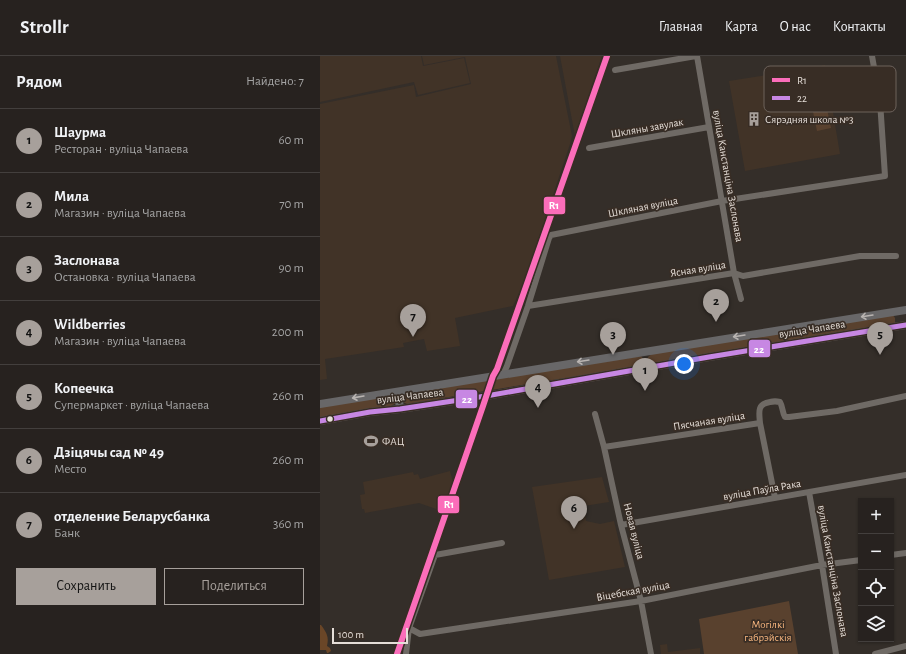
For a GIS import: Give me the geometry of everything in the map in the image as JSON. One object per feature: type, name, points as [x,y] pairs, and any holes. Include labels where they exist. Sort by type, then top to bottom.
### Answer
[{"type":"main road","name":"вуліца Чапаева","points":[[320,404],[902,310]]},
{"type":"main road","points":[[902,310],[903,325]]},
{"type":"main road","name":"вуліца Чапаева","points":[[320,422],[370,412],[486,396],[678,362],[903,325]]},
{"type":"main road","points":[[398,392],[400,409]]},
{"type":"street","points":[[615,70],[696,56]]},
{"type":"street","name":"вуліца Канстанціна Заслонава","points":[[696,56],[734,273],[741,299]]},
{"type":"street","name":"Шкляная вуліца","points":[[872,56],[874,66]]},
{"type":"street","name":"Шкляная вуліца","points":[[503,375],[528,306],[551,235],[722,201],[885,176],[881,112]]},
{"type":"street","name":"Шкляны завулак","points":[[589,148],[709,127]]},
{"type":"street","name":"Ясная вуліца","points":[[528,306],[734,273],[743,276],[860,256],[896,256]]},
{"type":"street","name":"Пясчаная вуліца","points":[[604,447],[760,423],[759,411],[761,405],[766,402],[776,400],[782,405],[783,414],[785,417],[789,417],[837,410],[906,396]]},
{"type":"street","name":"Новая вуліца","points":[[595,414],[604,447],[621,525],[641,601],[651,654]]},
{"type":"street","points":[[760,423],[775,498]]},
{"type":"street","name":"вуліца Паўла Рака","points":[[621,525],[906,475]]},
{"type":"street","name":"вуліца Канстанціна Заслонава","points":[[809,492],[836,654]]},
{"type":"street","points":[[406,654],[409,628],[435,555],[502,543]]},
{"type":"street","points":[[894,555],[906,553]]},
{"type":"street","name":"Віцебская вуліца","points":[[409,628],[420,634],[641,601],[822,565],[858,560]]},
{"type":"street","points":[[875,654],[906,646]]},
{"type":"shaded area","points":[[320,56],[421,56],[423,66],[464,58],[470,83],[418,95],[414,82],[320,102]]},
{"type":"shaded area","points":[[422,56],[556,56],[572,136],[570,144],[524,282],[513,306],[455,318],[460,346],[427,351],[424,339],[403,343],[404,347],[325,359],[327,379],[320,380],[320,104],[414,85],[416,97],[471,84],[465,57],[424,65]]},
{"type":"shaded area","points":[[560,56],[602,56],[575,136]]},
{"type":"shaded area","points":[[764,75],[764,112],[833,112],[840,154],[745,171],[729,81]]},
{"type":"shaded area","points":[[450,471],[453,482],[442,511],[419,503],[365,513],[364,509],[362,509],[360,495],[365,494],[363,482],[413,472],[414,475],[418,474],[420,479]]},
{"type":"shaded area","points":[[602,477],[609,502],[584,506],[586,521],[600,524],[614,521],[625,567],[549,580],[532,487]]},
{"type":"shaded area","points":[[320,625],[327,635],[327,646],[331,651],[328,653],[326,650],[320,650]]},
{"type":"shaded area","points":[[667,644],[668,652],[700,648],[700,654],[661,654],[660,645]]},
{"type":"green space","points":[[813,112],[828,112],[831,128],[817,131]]},
{"type":"green space","points":[[893,315],[895,318],[895,323],[651,364],[648,362],[648,357],[653,353]]},
{"type":"green space","points":[[641,356],[643,362],[639,366],[407,404],[403,402],[402,398],[406,393]]},
{"type":"green space","points":[[393,396],[395,397],[396,403],[391,406],[320,418],[320,406]]},
{"type":"green space","name":"Могілкі габрэйскія","points":[[789,601],[798,654],[704,654],[699,619]]},
{"type":"transit line","name":"R1","points":[[397,654],[493,376],[497,369],[607,56]]},
{"type":"transit line","name":"22","points":[[320,421],[370,412],[486,396],[709,357],[906,325]]},
{"type":"place","name":"Сярэдняя школа №3","points":[[754,119]]},
{"type":"place","name":"Мила","points":[[716,322]]},
{"type":"place","name":"отделение Беларусбанка","points":[[413,337]]},
{"type":"place","name":"Заслонава","points":[[613,355]]},
{"type":"place","name":"Копеечка","points":[[880,355]]},
{"type":"place","name":"Шаурма","points":[[645,391]]},
{"type":"place","name":"Wildberries","points":[[538,408]]},
{"type":"place","name":"ФАЦ","points":[[371,441]]},
{"type":"place","name":"Дзіцячы сад № 49","points":[[574,529]]}]
